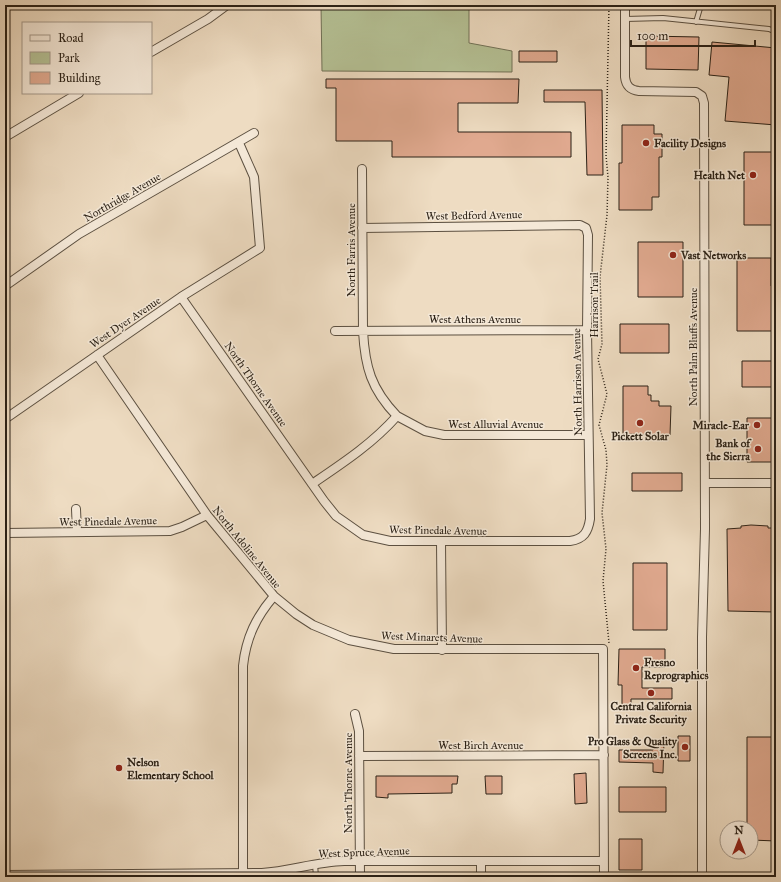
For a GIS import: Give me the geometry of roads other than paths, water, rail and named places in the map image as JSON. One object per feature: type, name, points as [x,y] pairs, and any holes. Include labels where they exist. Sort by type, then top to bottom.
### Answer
[{"type":"street","points":[[152,51],[208,19],[227,5]]},
{"type":"street","name":"North Palm Bluffs Avenue","points":[[624,5],[625,77],[630,88],[639,91],[691,91],[700,94],[704,100],[705,483],[702,637],[702,877]]},
{"type":"street","points":[[5,137],[77,94]]},
{"type":"street","name":"Northridge Avenue","points":[[5,286],[79,234],[254,133]]},
{"type":"street","name":"West Dyer Avenue","points":[[5,419],[181,297],[260,248],[254,176],[239,142]]},
{"type":"street","name":"North Farris Avenue","points":[[362,169],[364,355],[375,388],[384,403],[396,416]]},
{"type":"street","name":"West Bedford Avenue","points":[[362,228],[580,225],[586,228]]},
{"type":"street","name":"North Harrison Avenue","points":[[585,535],[590,519],[587,330],[588,235],[586,228]]},
{"type":"street","name":"North Thorne Avenue","points":[[181,297],[312,484]]},
{"type":"street","name":"West Athens Avenue","points":[[363,331],[587,330]]},
{"type":"street","points":[[335,331],[363,331]]},
{"type":"street","name":"North Adoline Avenue","points":[[97,355],[207,515],[274,596],[250,630],[244,652],[243,873]]},
{"type":"street","points":[[312,484],[364,448],[377,437],[396,416]]},
{"type":"street","name":"West Alluvial Avenue","points":[[396,416],[425,431],[444,435],[588,435]]},
{"type":"street","points":[[705,483],[776,483]]},
{"type":"street","name":"West Pinedale Avenue","points":[[312,484],[336,516],[363,535],[390,541],[570,541],[578,540],[585,535]]},
{"type":"street","points":[[76,509],[77,532]]},
{"type":"street","name":"West Pinedale Avenue","points":[[5,533],[170,531],[207,515]]},
{"type":"street","points":[[441,542],[442,650]]},
{"type":"street","name":"West Minarets Avenue","points":[[274,596],[296,614],[313,625],[349,640],[394,649],[442,650],[604,648],[604,755]]},
{"type":"street","name":"North Thorne Avenue","points":[[355,714],[359,731],[360,877]]},
{"type":"street","points":[[604,755],[604,877]]},
{"type":"street","name":"West Birch Avenue","points":[[359,756],[604,755]]},
{"type":"street","name":"West Spruce Avenue","points":[[5,875],[205,876],[243,873],[262,875],[315,864],[360,861],[604,861]]},
{"type":"street","points":[[481,861],[481,877]]},
{"type":"lane","points":[[696,22],[701,5]]},
{"type":"lane","points":[[624,19],[663,18],[769,29],[776,32]]},
{"type":"lane","points":[[315,864],[316,877]]},
{"type":"place","name":"Facility Designs","points":[[646,143]]},
{"type":"place","name":"Health Net","points":[[753,175]]},
{"type":"place","name":"Vast Networks","points":[[673,255]]},
{"type":"place","name":"Pickett Solar","points":[[640,423]]},
{"type":"place","name":"Miracle-Ear","points":[[757,425]]},
{"type":"place","name":"Bank of the Sierra","points":[[758,449]]},
{"type":"place","name":"Fresno Reprographics","points":[[636,668]]},
{"type":"place","name":"Central California Private Security","points":[[651,693]]},
{"type":"place","name":"Pro Glass & Quality Screens Inc.","points":[[685,747]]},
{"type":"place","name":"Nelson Elementary School","points":[[119,768]]}]
